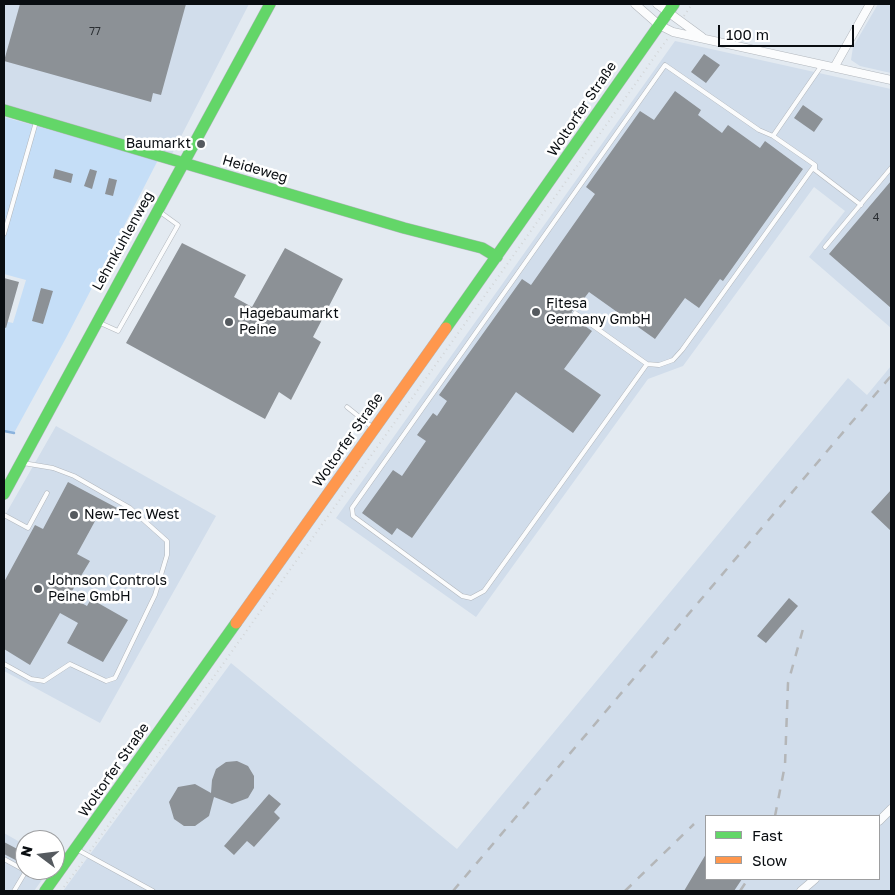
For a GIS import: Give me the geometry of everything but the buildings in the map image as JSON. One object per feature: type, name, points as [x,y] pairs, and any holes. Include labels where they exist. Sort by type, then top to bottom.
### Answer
[{"type":"main road","name":"Lehmkuhlenweg","points":[[4,494],[96,321],[270,4]]},
{"type":"main road","name":"Woltorfer Straße","points":[[45,891],[497,257],[671,7]]},
{"type":"main road","name":"Heideweg","points":[[4,110],[183,164],[482,248],[497,257]]},
{"type":"street","points":[[635,4],[659,25],[672,32],[824,63],[891,80]]},
{"type":"street","points":[[657,4],[671,7],[681,21],[704,38]]},
{"type":"street","points":[[835,66],[870,4]]},
{"type":"street","points":[[880,819],[891,809]]},
{"type":"street","points":[[801,891],[814,880]]},
{"type":"lane","points":[[773,136],[824,63]]},
{"type":"lane","points":[[647,364],[484,591],[471,598],[462,596],[353,516],[352,508],[665,65],[759,130],[773,136],[814,165],[815,170],[862,205]]},
{"type":"lane","points":[[4,234],[37,120]]},
{"type":"lane","points":[[575,312],[647,364],[659,365],[673,360],[814,165]]},
{"type":"lane","points":[[825,247],[891,168]]},
{"type":"lane","points":[[96,321],[118,330],[178,225],[158,210]]},
{"type":"lane","points":[[347,407],[374,429]]},
{"type":"lane","points":[[4,664],[31,679],[44,681],[70,664],[106,681],[115,678],[155,594],[167,555],[167,540],[130,508],[74,476],[53,468],[20,463]]},
{"type":"lane","points":[[4,515],[28,528],[47,494]]},
{"type":"lane","points":[[76,848],[154,891]]},
{"type":"lane","points":[[4,859],[26,871],[14,891]]},
{"type":"path","points":[[681,21],[691,4]]},
{"type":"path","points":[[61,891],[672,32]]},
{"type":"shaded area","points":[[4,4],[249,4],[172,154],[4,104]]},
{"type":"shaded area","points":[[878,4],[891,4],[891,73],[860,66],[851,60],[853,47]]},
{"type":"shaded area","points":[[675,41],[891,89],[891,328],[809,257],[845,211],[814,187],[683,366],[648,379],[476,617],[336,518]]},
{"type":"shaded area","points":[[4,117],[158,160],[66,338],[14,433],[4,431],[4,321],[13,323],[26,280],[4,274]]},
{"type":"shaded area","points":[[891,366],[891,891],[63,891],[231,663],[457,849],[848,378],[867,395]]},
{"type":"shaded area","points":[[56,426],[216,516],[100,723],[4,671],[4,517]]},
{"type":"shaded area","points":[[4,833],[15,839],[15,880],[42,880],[34,891],[4,891]]},
{"type":"waterway","points":[[4,431],[14,433]]},
{"type":"railway","points":[[453,891],[891,376]]},
{"type":"railway","points":[[775,815],[785,765],[788,683],[803,629]]},
{"type":"railway","points":[[625,891],[694,824]]},
{"type":"railway","points":[[740,891],[747,880]]},
{"type":"traffic: fast","points":[[4,494],[270,4]]},
{"type":"traffic: fast","points":[[446,328],[674,4]]},
{"type":"traffic: fast","points":[[4,110],[404,228],[482,248],[497,257]]},
{"type":"traffic: fast","points":[[45,891],[236,623]]},
{"type":"traffic: slow","points":[[236,623],[446,328]]},
{"type":"place","name":"Baumarkt","points":[[201,144]]},
{"type":"place","name":"Fitesa Germany GmbH","points":[[536,312]]},
{"type":"place","name":"Hagebaumarkt Peine","points":[[229,322]]},
{"type":"place","name":"New-Tec West","points":[[74,515]]},
{"type":"place","name":"Johnson Controls Peine GmbH","points":[[38,589]]}]
